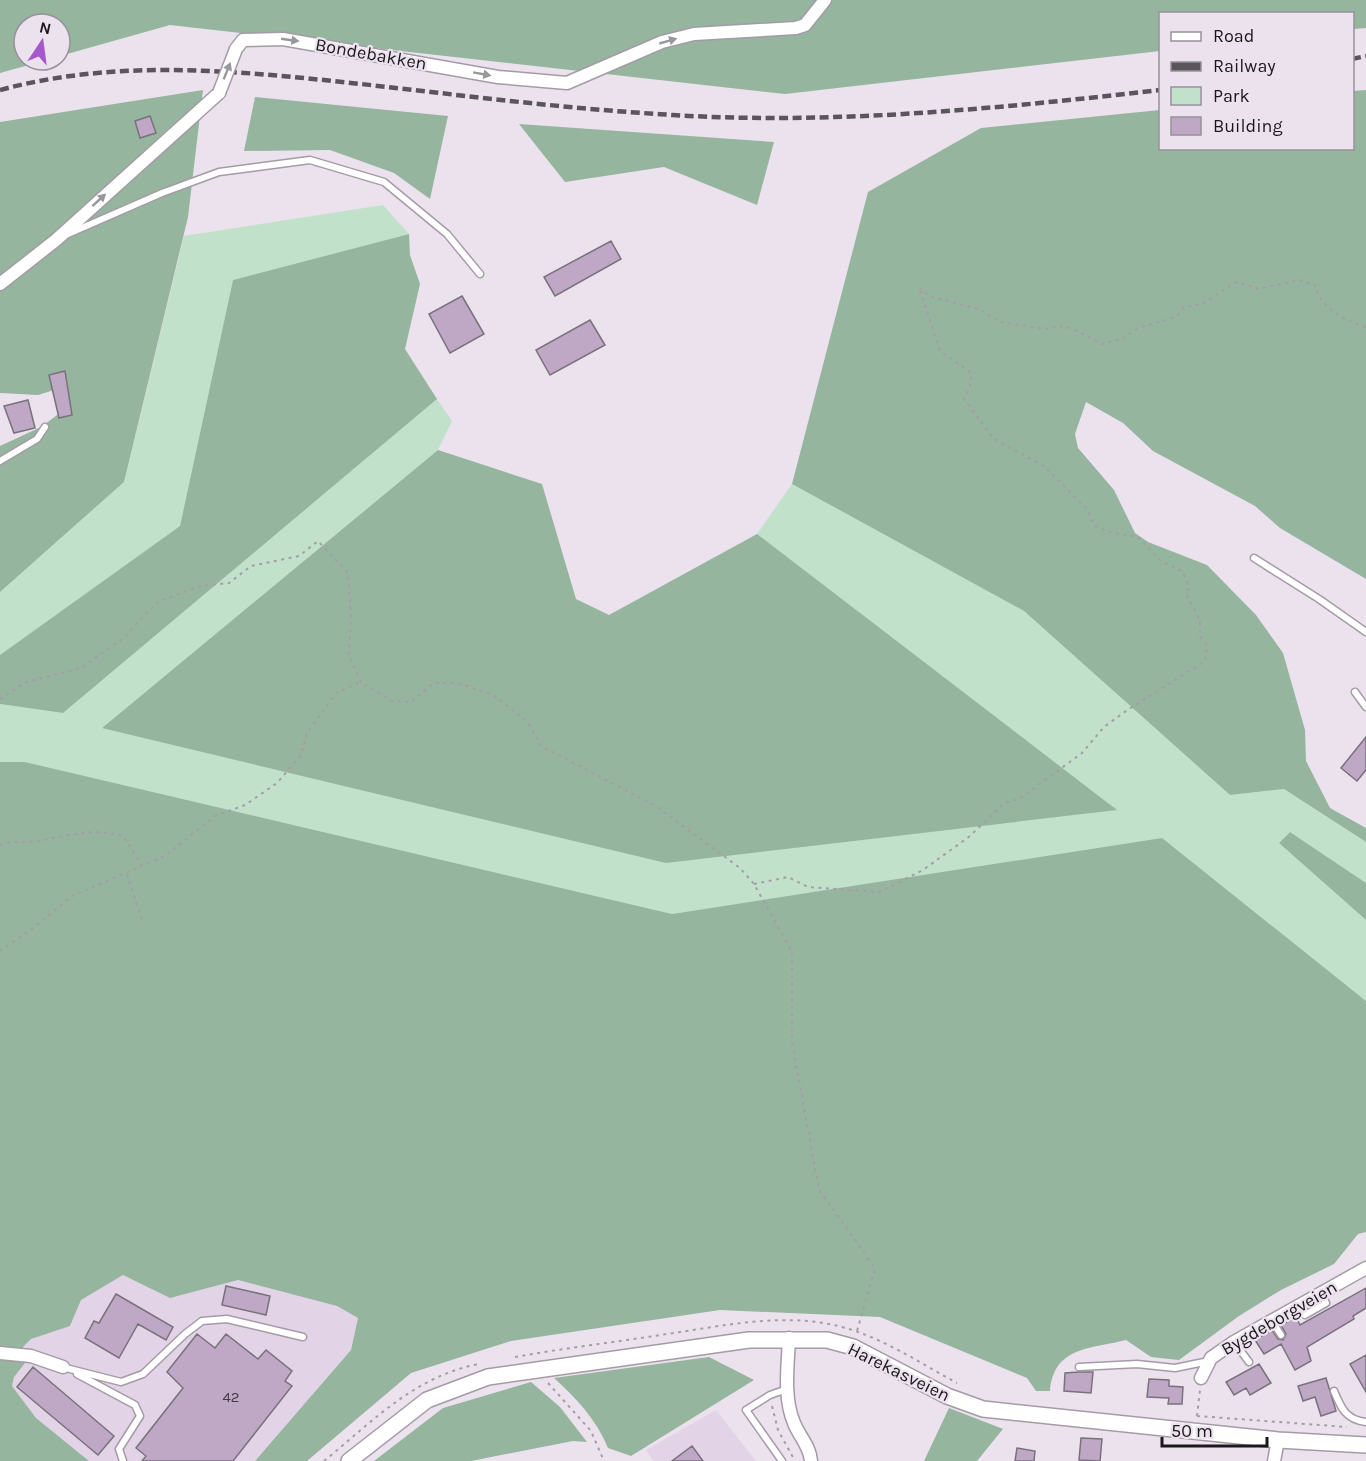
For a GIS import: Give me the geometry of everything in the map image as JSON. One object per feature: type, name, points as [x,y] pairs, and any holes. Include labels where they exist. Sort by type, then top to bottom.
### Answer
[{"type":"street","name":"Bondebakken","points":[[0,284],[56,240],[219,93],[236,50],[243,40],[283,39],[498,77],[567,83],[662,42],[694,34],[796,28],[805,25],[825,0]]},
{"type":"street","name":"Bygdeborgveien","points":[[1201,1378],[1209,1361],[1234,1342],[1366,1268]]},
{"type":"street","points":[[789,1338],[787,1389],[793,1422],[810,1450],[811,1461]]},
{"type":"street","name":"Harekasveien","points":[[349,1461],[427,1400],[489,1377],[749,1340],[789,1338],[828,1340],[853,1347],[947,1396],[983,1409],[1278,1440],[1366,1445]]},
{"type":"street","points":[[0,1353],[31,1356],[64,1367]]},
{"type":"street","points":[[1274,1461],[1278,1440]]},
{"type":"lane","points":[[56,240],[162,193],[219,172],[310,160],[384,182],[447,234],[480,274]]},
{"type":"lane","points":[[0,461],[38,439],[45,427]]},
{"type":"lane","points":[[1254,558],[1319,598],[1366,632]]},
{"type":"lane","points":[[1355,692],[1366,707]]},
{"type":"lane","points":[[1305,1315],[1326,1302],[1321,1293]]},
{"type":"lane","points":[[64,1367],[121,1382],[143,1374],[202,1321],[227,1319],[303,1337]]},
{"type":"lane","points":[[1272,1321],[1281,1335]]},
{"type":"lane","points":[[1234,1342],[1249,1362]]},
{"type":"lane","points":[[1079,1367],[1137,1364],[1176,1368],[1209,1361]]},
{"type":"lane","points":[[64,1367],[135,1405],[140,1416],[119,1449],[123,1461]]},
{"type":"lane","points":[[782,1461],[746,1410],[770,1395],[787,1389]]},
{"type":"lane","points":[[1334,1391],[1342,1410],[1353,1420],[1366,1422]]},
{"type":"path","points":[[754,884],[788,877],[808,887],[880,892],[923,870],[970,836],[1004,803],[1019,799],[1082,753],[1104,727],[1205,661],[1207,645],[1200,637],[1200,620],[1187,596],[1189,586],[1182,572],[1161,561],[1138,537],[1108,532],[1094,525],[1087,509],[1045,467],[993,438],[964,399],[972,381],[969,371],[940,351],[920,287],[929,296],[979,309],[1000,322],[1045,329],[1059,326],[1071,328],[1102,344],[1122,339],[1138,328],[1176,317],[1183,308],[1204,303],[1236,282],[1259,289],[1300,280],[1315,285],[1316,295],[1326,305],[1356,324],[1366,327]]},
{"type":"path","points":[[0,699],[26,682],[81,668],[125,637],[144,615],[160,602],[200,586],[229,583],[251,566],[299,556],[318,541],[348,573],[351,615],[349,655],[361,682],[392,701],[411,702],[434,683],[458,683],[493,695],[527,721],[541,746],[656,806],[740,868],[754,884],[792,952],[792,1042],[819,1190],[875,1268],[856,1331]]},
{"type":"path","points":[[0,951],[36,926],[72,896],[165,856],[215,816],[245,805],[277,783],[301,755],[307,733],[336,693],[361,682]]},
{"type":"path","points":[[0,845],[9,842],[36,842],[86,831],[107,832],[123,836],[143,867]]},
{"type":"path","points":[[127,874],[142,920]]},
{"type":"path","points":[[514,1357],[780,1320],[833,1324],[856,1331],[879,1340],[964,1387]]},
{"type":"path","points":[[537,1353],[539,1369],[549,1385],[591,1431],[604,1461]]},
{"type":"path","points":[[324,1461],[385,1408],[417,1386],[457,1368],[480,1364]]},
{"type":"path","points":[[1201,1378],[1197,1416],[1354,1427]]},
{"type":"shaded area","points":[[123,1275],[170,1298],[237,1280],[337,1306],[358,1318],[351,1350],[255,1461],[89,1461],[36,1418],[12,1386],[14,1376],[25,1363],[23,1347],[31,1339],[70,1326],[81,1300]]},
{"type":"shaded area","points":[[716,1410],[756,1461],[653,1461],[646,1450]]},
{"type":"green space","points":[[0,0],[1366,0],[1366,28],[1354,29],[1354,12],[1159,12],[1159,51],[785,94],[170,25],[72,53],[72,12],[12,12],[12,70],[0,73]]},
{"type":"green space","points":[[203,90],[188,217],[124,482],[0,592],[0,446],[41,427],[68,407],[64,387],[38,395],[0,393],[0,122]]},
{"type":"green space","points":[[1366,90],[1366,579],[1280,528],[1255,506],[1153,451],[1123,423],[1086,402],[1075,434],[1078,448],[1114,490],[1135,533],[1148,542],[1207,565],[1256,615],[1283,653],[1305,730],[1306,761],[1330,808],[1366,828],[1366,842],[1284,789],[1230,795],[1024,611],[792,484],[868,192],[981,128],[1159,110],[1159,150],[1354,150],[1354,91]]},
{"type":"green space","points":[[255,97],[448,116],[430,199],[394,173],[330,150],[244,151]]},
{"type":"green space","points":[[519,124],[774,142],[757,205],[664,167],[565,182]]},
{"type":"green space","points":[[383,205],[409,234],[233,280],[180,526],[0,655],[0,592],[124,482],[184,236]]},
{"type":"green space","points":[[409,234],[410,255],[420,284],[405,349],[437,399],[63,713],[0,704],[0,655],[180,526],[233,280]]},
{"type":"green space","points":[[437,399],[452,421],[438,450],[102,728],[1116,810],[757,534],[792,484],[1024,611],[1230,795],[1284,789],[1366,842],[1366,883],[1290,832],[1279,843],[1366,920],[1366,1001],[1162,839],[672,914],[25,762],[0,762],[0,704],[63,713]]},
{"type":"green space","points":[[438,450],[542,484],[576,599],[609,615],[757,534],[1117,810],[666,863],[102,728]]},
{"type":"green space","points":[[0,762],[25,762],[672,914],[1162,838],[1366,1001],[1366,1232],[1358,1234],[1334,1264],[1281,1290],[1239,1316],[1179,1360],[1151,1357],[1126,1340],[1088,1348],[1067,1357],[1059,1365],[1053,1376],[1050,1391],[1036,1391],[1027,1378],[880,1317],[720,1310],[511,1341],[411,1373],[307,1461],[255,1461],[351,1350],[358,1318],[337,1306],[238,1280],[170,1298],[123,1275],[81,1300],[70,1326],[31,1339],[23,1347],[25,1363],[14,1377],[12,1386],[36,1418],[89,1461],[0,1461]]},
{"type":"green space","points":[[1290,832],[1366,883],[1366,920],[1279,843]]},
{"type":"green space","points":[[709,1357],[754,1380],[631,1456],[608,1448],[598,1428],[585,1410],[554,1378]]},
{"type":"green space","points":[[531,1382],[560,1407],[587,1442],[573,1441],[471,1461],[374,1461],[443,1408]]},
{"type":"green space","points":[[949,1408],[1003,1429],[977,1461],[924,1461]]},
{"type":"building","points":[[150,116],[156,133],[140,138],[135,121]]},
{"type":"building","points":[[611,241],[621,259],[555,296],[544,277]]},
{"type":"building","points":[[462,296],[484,334],[450,353],[429,314]]},
{"type":"building","points":[[590,320],[605,345],[550,375],[536,350]]},
{"type":"building","points":[[65,371],[72,415],[59,418],[49,375]]},
{"type":"building","points":[[28,400],[35,428],[14,433],[4,406]]},
{"type":"building","points":[[1366,737],[1366,770],[1357,781],[1341,768]]},
{"type":"building","points":[[226,1286],[270,1296],[266,1315],[222,1305]]},
{"type":"building","points":[[1366,1288],[1366,1308],[1353,1316],[1354,1319],[1307,1347],[1311,1361],[1295,1370],[1281,1344],[1264,1354],[1255,1340],[1272,1330],[1278,1339],[1283,1340],[1286,1334],[1281,1325],[1296,1317],[1300,1325]]},
{"type":"building","points":[[116,1294],[173,1327],[166,1340],[138,1324],[119,1358],[85,1338],[94,1321],[99,1323]]},
{"type":"building","points":[[197,1334],[215,1348],[226,1334],[258,1359],[266,1350],[292,1371],[285,1381],[292,1386],[233,1461],[142,1461],[146,1456],[136,1448],[183,1388],[167,1372]]},
{"type":"building","points":[[1366,1355],[1366,1392],[1350,1364]]},
{"type":"building","points":[[1259,1364],[1271,1383],[1250,1395],[1246,1388],[1234,1395],[1226,1382]]},
{"type":"building","points":[[33,1367],[114,1436],[98,1455],[17,1387]]},
{"type":"building","points":[[1093,1372],[1091,1393],[1064,1391],[1065,1373]]},
{"type":"building","points":[[1326,1378],[1336,1411],[1321,1416],[1315,1397],[1303,1401],[1298,1386]]},
{"type":"building","points":[[1149,1379],[1169,1380],[1169,1386],[1183,1387],[1182,1404],[1168,1404],[1169,1398],[1147,1397]]},
{"type":"building","points":[[1081,1438],[1102,1439],[1100,1461],[1079,1460]]},
{"type":"building","points":[[692,1446],[703,1461],[672,1461]]},
{"type":"building","points":[[1017,1448],[1035,1451],[1034,1461],[1015,1461]]},
{"type":"railway","points":[[1354,59],[1366,56]]},
{"type":"railway","points":[[0,90],[45,80],[90,74],[180,70],[270,75],[621,111],[784,118],[909,114],[1159,90]]}]
